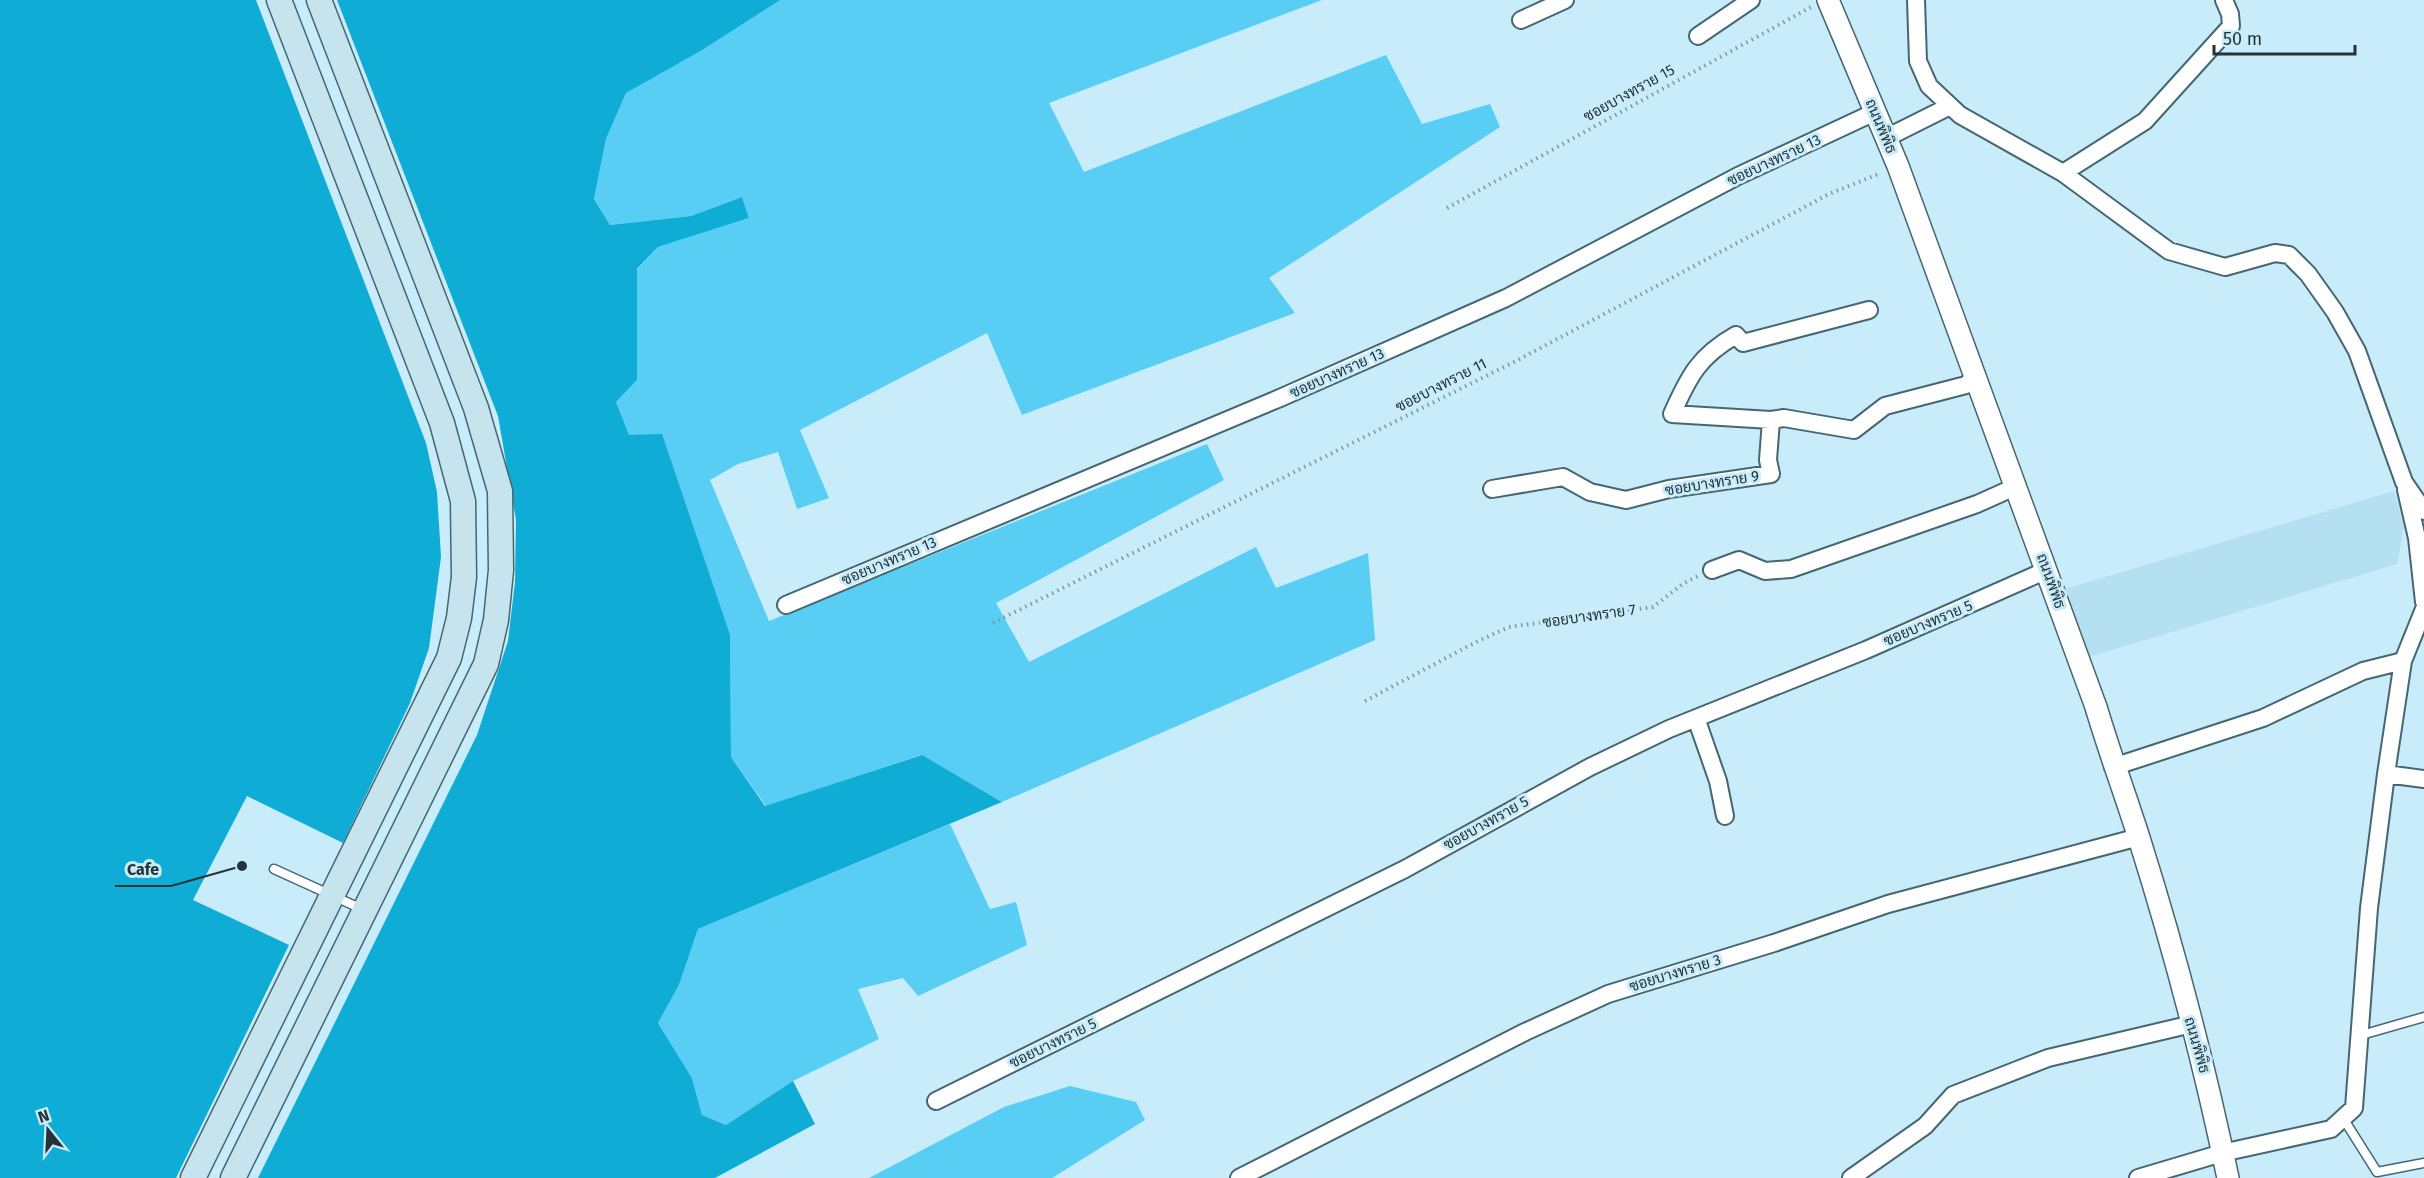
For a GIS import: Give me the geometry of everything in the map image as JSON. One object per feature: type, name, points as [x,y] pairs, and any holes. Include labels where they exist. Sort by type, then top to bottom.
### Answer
[{"type":"main road","points":[[193,1178],[449,658],[459,618],[464,577],[463,501],[442,423],[279,0]]},
{"type":"main road","points":[[233,1178],[486,664],[496,620],[501,570],[500,491],[476,408],[319,0]]},
{"type":"street","points":[[1521,20],[1565,0]]},
{"type":"street","points":[[1698,36],[1751,0]]},
{"type":"street","points":[[1916,0],[1918,61],[1929,86],[1960,115],[2063,173],[2169,251],[2225,267],[2275,253],[2289,255],[2308,274],[2357,351],[2404,482],[2417,538],[2424,602]]},
{"type":"street","points":[[2063,173],[2145,121],[2174,92],[2231,26],[2230,14],[2224,0]]},
{"type":"street","name":"ถนนพิพิธ","points":[[1820,3],[1875,112],[1898,166],[2096,707],[2113,767],[2139,837],[2192,1024],[2209,1087],[2228,1178]]},
{"type":"street","points":[[1886,138],[1950,106]]},
{"type":"street","name":"ซอยบางทราย 13","points":[[786,604],[1280,398],[1506,298],[1738,176],[1875,112]]},
{"type":"street","points":[[1869,310],[1743,343],[1736,335],[1707,355],[1689,376],[1672,414],[1771,420],[1784,418],[1854,430],[1885,406],[1966,385],[1976,376]]},
{"type":"street","name":"ซอยบางทราย 9","points":[[1492,489],[1563,477],[1590,492],[1626,500],[1669,489],[1771,474],[1768,460],[1771,420]]},
{"type":"street","points":[[2404,482],[2424,511]]},
{"type":"street","points":[[1712,570],[1739,560],[1765,571],[1791,569],[1977,504],[2017,486]]},
{"type":"street","name":"ซอยบางทราย 5","points":[[936,1101],[1405,869],[1590,767],[1696,718],[1877,645],[2047,570]]},
{"type":"street","points":[[2138,1178],[2222,1153],[2331,1129],[2354,1108],[2357,1036],[2386,774],[2403,661],[2424,609]]},
{"type":"street","points":[[2113,767],[2263,718],[2363,671],[2403,661]]},
{"type":"street","points":[[1696,718],[1718,781],[1725,816]]},
{"type":"street","points":[[2386,774],[2424,779]]},
{"type":"street","name":"ซอยบางทราย 3","points":[[1239,1178],[1514,1038],[1608,994],[1774,943],[1888,904],[2139,837]]},
{"type":"street","points":[[1851,1178],[1925,1126],[1953,1095],[2048,1058],[2192,1024]]},
{"type":"lane","points":[[273,869],[365,910]]},
{"type":"lane","points":[[2357,1036],[2424,1017]]},
{"type":"lane","points":[[2343,1118],[2377,1172],[2424,1163]]},
{"type":"path","name":"ซอยบางทราย 15","points":[[1447,208],[1820,3]]},
{"type":"path","name":"ซอยบางทราย 11","points":[[993,622],[1518,360],[1829,194],[1898,166]]},
{"type":"path","name":"ซอยบางทราย 7","points":[[1365,702],[1478,640],[1509,627],[1653,607],[1684,583],[1712,570]]},
{"type":"shaded area","points":[[0,0],[780,0],[702,50],[626,93],[606,139],[594,199],[610,225],[691,216],[742,197],[749,218],[658,247],[637,269],[637,380],[616,402],[629,435],[662,434],[730,635],[731,757],[765,806],[922,755],[1002,802],[698,929],[679,985],[658,1023],[692,1078],[702,1115],[726,1125],[793,1081],[815,1124],[715,1178],[0,1178]]},
{"type":"shaded area","points":[[775,0],[1322,0],[1049,103],[1084,172],[1386,55],[1422,124],[1490,104],[1500,127],[1269,278],[1295,313],[1022,415],[987,333],[800,430],[829,498],[797,509],[778,452],[738,464],[710,480],[769,621],[1207,444],[1224,480],[996,603],[1029,662],[1256,547],[1276,588],[1368,553],[1375,640],[1002,802],[921,755],[766,806],[731,757],[730,635],[629,436],[616,402],[637,380],[637,270],[658,247],[749,218],[742,197],[691,216],[610,225],[594,199],[606,139],[626,93]]},
{"type":"shaded area","points":[[2394,491],[2404,526],[2397,564],[2079,660],[2055,592]]},
{"type":"shaded area","points":[[950,824],[990,909],[1016,902],[1027,945],[918,996],[903,978],[858,989],[879,1039],[793,1081],[726,1125],[702,1115],[692,1078],[658,1023],[679,985],[698,929]]},
{"type":"shaded area","points":[[1070,1086],[1136,1102],[1145,1120],[1052,1178],[869,1178],[1004,1107]]},
{"type":"pier","points":[[256,0],[337,0],[498,416],[516,520],[515,582],[508,641],[477,735],[258,1178],[176,1178],[289,945],[193,900],[247,796],[343,843],[410,703],[429,648],[441,557],[437,492],[426,443]]},
{"type":"place","name":"Cafe","points":[[242,866]]}]
